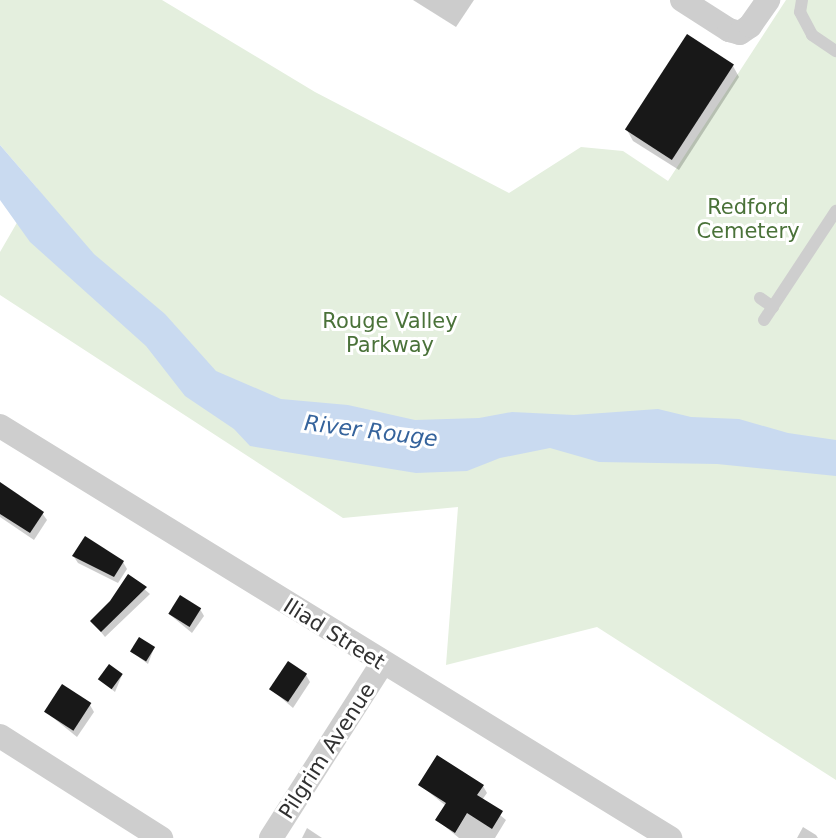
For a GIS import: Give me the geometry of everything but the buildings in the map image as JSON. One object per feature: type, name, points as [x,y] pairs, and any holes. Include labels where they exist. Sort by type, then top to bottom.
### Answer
[{"type":"street","points":[[682,0],[729,30],[740,33],[750,26],[768,0]]},
{"type":"street","name":"Iliad Street","points":[[0,426],[382,664],[670,838]]},
{"type":"street","name":"Pilgrim Avenue","points":[[271,838],[382,664]]},
{"type":"street","points":[[0,736],[162,838]]},
{"type":"lane","points":[[802,0],[800,12],[812,35],[836,51]]},
{"type":"lane","points":[[764,320],[836,211]]},
{"type":"lane","points":[[760,298],[773,307]]},
{"type":"green space","name":"Rouge Valley Parkway","points":[[0,0],[162,0],[315,92],[509,193],[581,147],[623,151],[668,181],[786,0],[836,0],[836,780],[597,627],[446,665],[458,507],[343,518],[0,295],[0,252],[37,188],[0,145]]},
{"type":"water","name":"River Rouge","points":[[0,145],[94,254],[165,314],[216,371],[281,399],[348,405],[415,420],[479,418],[512,412],[574,415],[658,409],[691,417],[739,419],[788,433],[836,440],[836,476],[717,464],[599,462],[550,448],[500,458],[467,471],[416,473],[250,446],[234,429],[185,396],[146,346],[30,242],[0,200]]},
{"type":"park label","name":"Redford Cemetery","points":[[748,219]]}]
